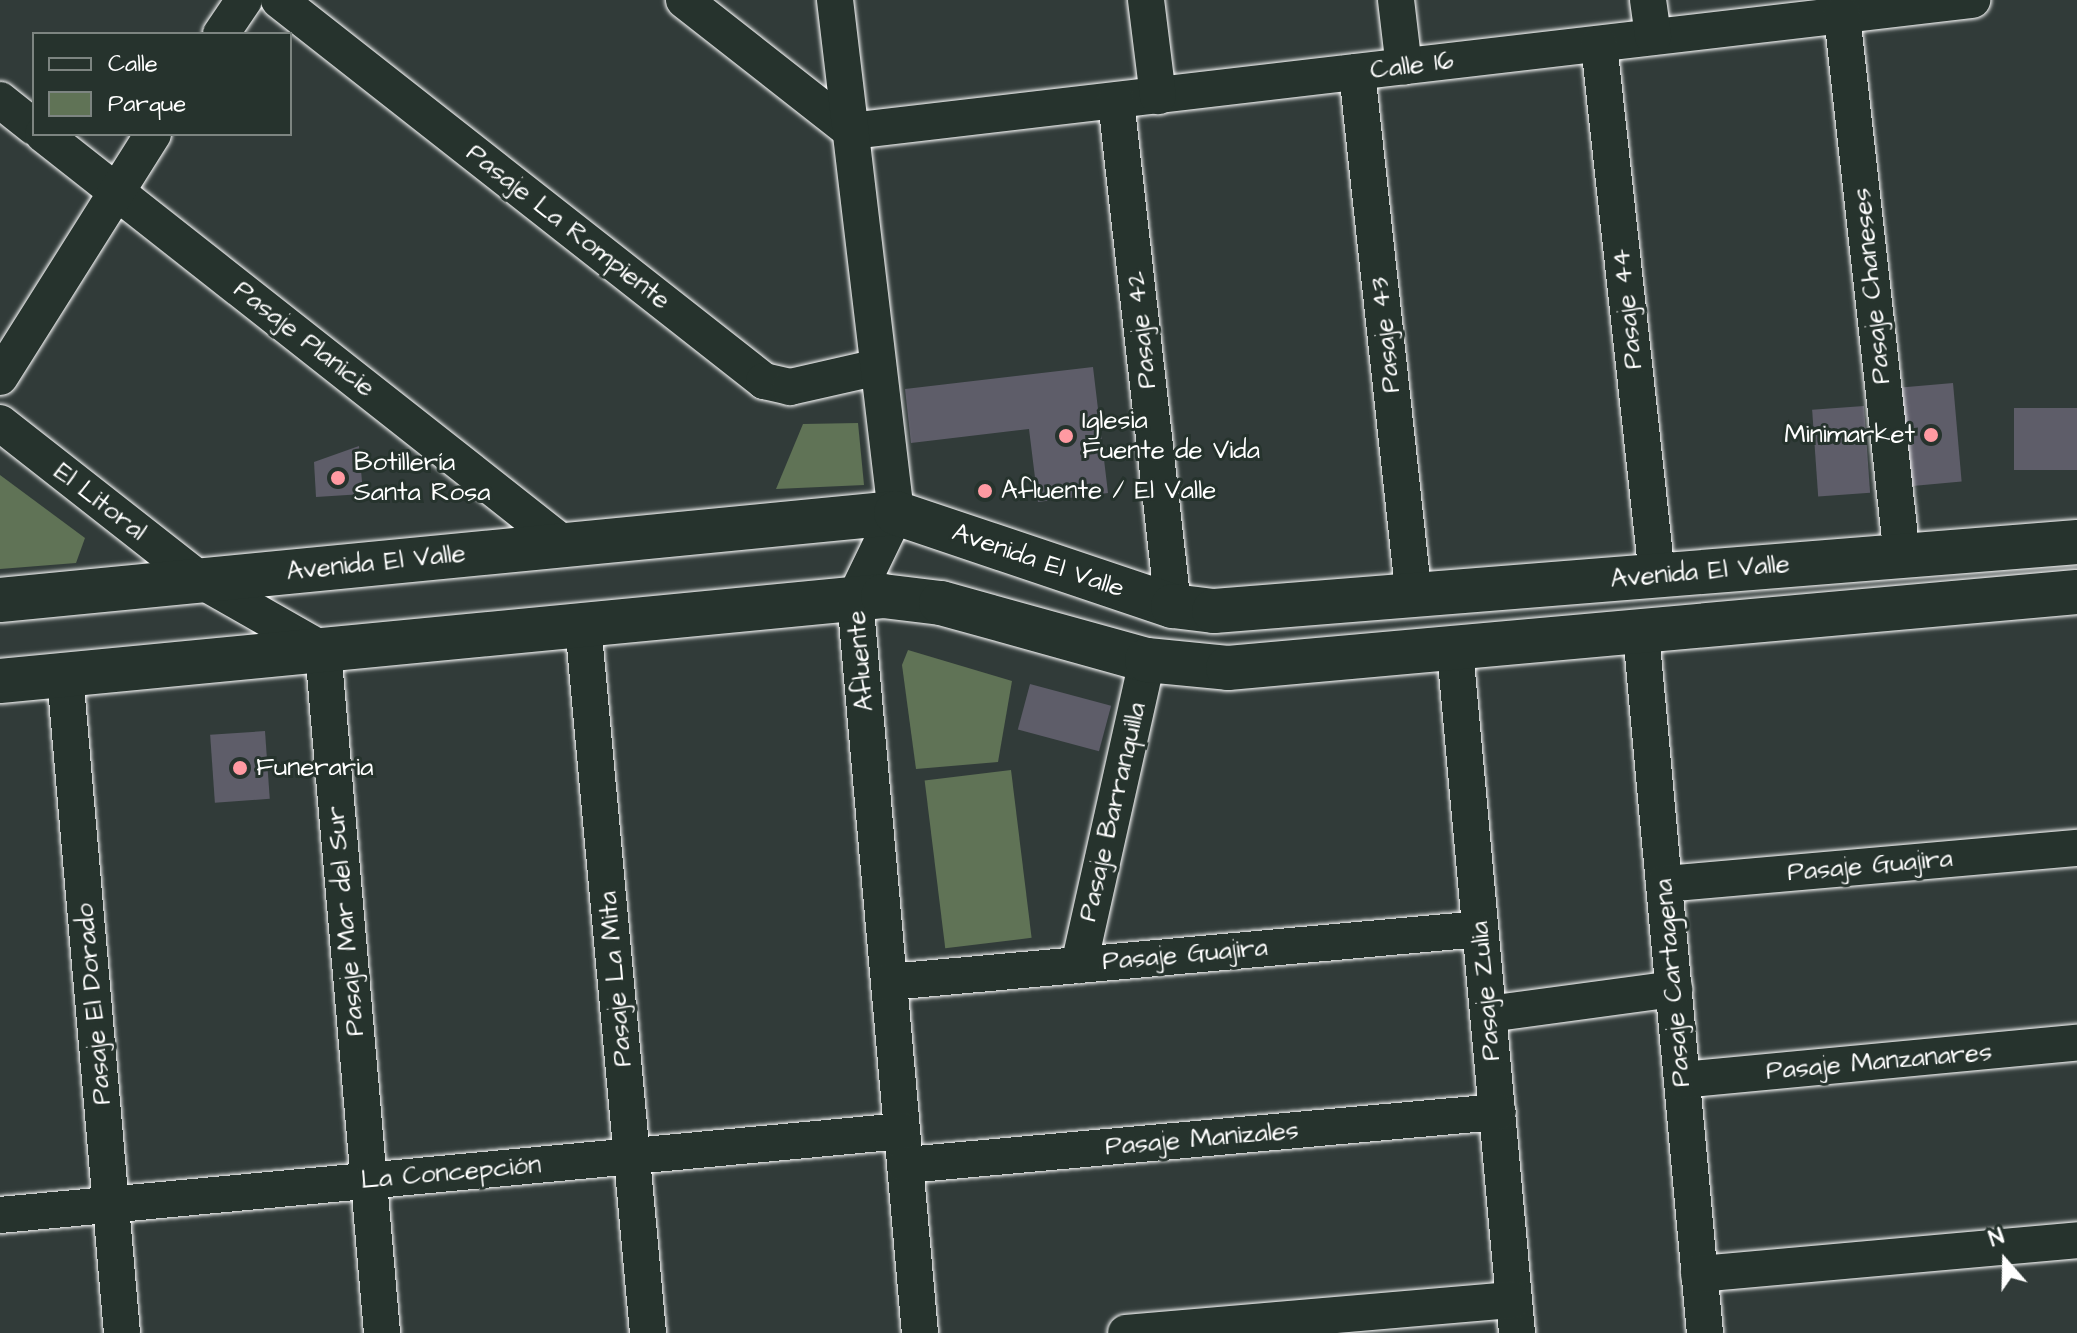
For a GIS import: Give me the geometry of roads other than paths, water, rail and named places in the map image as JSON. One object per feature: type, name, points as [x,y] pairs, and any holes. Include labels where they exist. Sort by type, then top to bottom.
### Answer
[{"type":"street","points":[[222,32],[244,0]]},
{"type":"street","name":"Pasaje La Rompiente","points":[[279,0],[764,381],[790,387],[878,367]]},
{"type":"street","points":[[684,0],[851,131]]},
{"type":"street","points":[[835,0],[896,513]]},
{"type":"street","points":[[1146,0],[1158,96]]},
{"type":"street","points":[[1396,0],[1404,67]]},
{"type":"street","points":[[1648,0],[1653,37]]},
{"type":"street","name":"Calle 16","points":[[851,131],[1842,15],[1913,4],[1972,0]]},
{"type":"street","name":"Pasaje Chaneses","points":[[1842,15],[1902,556]]},
{"type":"street","name":"Pasaje 44","points":[[1599,44],[1657,575]]},
{"type":"street","name":"Pasaje 43","points":[[1357,72],[1414,598]]},
{"type":"street","points":[[0,100],[32,125]]},
{"type":"street","name":"Pasaje 42","points":[[1116,101],[1173,606]]},
{"type":"street","name":"Pasaje Planicie","points":[[46,136],[565,545]]},
{"type":"street","points":[[0,377],[152,136]]},
{"type":"street","name":"El Litoral","points":[[0,423],[200,580]]},
{"type":"street","name":"Avenida El Valle","points":[[0,600],[896,513],[1173,606],[1214,611],[1414,598],[1657,575],[2077,542]]},
{"type":"street","name":"Afluente","points":[[896,513],[855,598],[920,1333]]},
{"type":"street","points":[[200,580],[323,650]]},
{"type":"street","points":[[0,681],[855,598],[941,603],[1147,660],[1255,667],[2077,592]]},
{"type":"street","name":"Pasaje La Mita","points":[[583,624],[648,1333]]},
{"type":"street","name":"Pasaje Cartagena","points":[[1641,633],[1705,1333]]},
{"type":"street","name":"Pasaje Mar del Sur","points":[[323,650],[382,1333]]},
{"type":"street","name":"Pasaje Zulia","points":[[1455,650],[1516,1317]]},
{"type":"street","name":"Pasaje Barranquilla","points":[[1079,965],[1147,660]]},
{"type":"street","name":"Pasaje El Dorado","points":[[65,675],[122,1333]]},
{"type":"street","name":"Pasaje Guajira","points":[[1664,884],[2077,848]]},
{"type":"street","name":"Pasaje Guajira","points":[[889,982],[1480,929]]},
{"type":"street","points":[[1489,1014],[1674,989]]},
{"type":"street","name":"Pasaje Manzanares","points":[[1682,1080],[2077,1043]]},
{"type":"street","name":"Pasaje Manizales","points":[[904,1148],[1498,1112]]},
{"type":"street","name":"La Concepción","points":[[0,1215],[632,1156],[904,1148]]},
{"type":"street","points":[[1699,1274],[2077,1240]]},
{"type":"street","points":[[1126,1333],[1516,1317]]},
{"type":"place","name":"Minimarket","points":[[1931,435]]},
{"type":"place","name":"Iglesia Fuente de Vida","points":[[1066,436]]},
{"type":"place","name":"Botillería Santa Rosa","points":[[338,478]]},
{"type":"place","name":"Afluente / El Valle","points":[[985,491]]},
{"type":"place","name":"Funeraria","points":[[240,768]]}]
